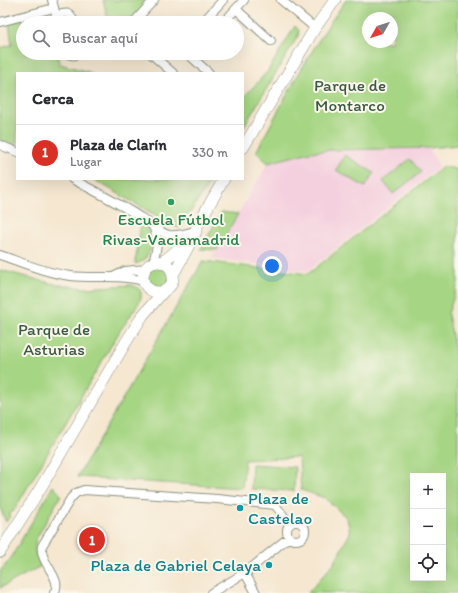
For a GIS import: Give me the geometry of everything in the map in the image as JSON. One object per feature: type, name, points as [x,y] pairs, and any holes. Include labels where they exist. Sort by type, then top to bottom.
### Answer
[{"type":"street","points":[[139,16],[154,0]]},
{"type":"street","points":[[208,16],[223,0]]},
{"type":"street","points":[[229,16],[244,0]]},
{"type":"street","points":[[281,0],[315,28]]},
{"type":"street","points":[[244,146],[315,28],[335,0]]},
{"type":"street","points":[[236,8],[271,41]]},
{"type":"street","points":[[30,16],[55,11],[68,13],[72,16]]},
{"type":"street","points":[[0,22],[16,19]]},
{"type":"street","points":[[158,60],[172,72]]},
{"type":"street","points":[[195,60],[208,72]]},
{"type":"street","points":[[0,145],[16,152]]},
{"type":"street","points":[[74,180],[170,235],[182,235],[194,230]]},
{"type":"street","points":[[143,315],[147,285],[144,273],[153,265],[167,259],[177,250],[194,230],[223,180]]},
{"type":"street","points":[[153,226],[157,241],[153,265]]},
{"type":"street","points":[[173,275],[195,234],[194,230]]},
{"type":"street","points":[[0,255],[56,274],[96,278],[112,277],[137,279],[154,291],[164,291]]},
{"type":"street","points":[[0,552],[40,489],[143,315],[171,285],[173,280],[172,270],[165,263],[125,272],[112,277]]},
{"type":"street","points":[[54,593],[57,589],[57,583],[42,556],[42,546],[71,498],[76,493],[84,490],[217,499],[275,505],[290,524]]},
{"type":"street","points":[[299,523],[303,526],[304,535],[301,538],[292,540],[289,537],[287,528],[290,524],[299,523]]},
{"type":"street","points":[[211,593],[245,573],[289,537]]},
{"type":"street","points":[[245,573],[256,593]]},
{"type":"shaded area","points":[[429,148],[439,167],[308,271],[212,258],[268,163],[310,152],[331,150]]},
{"type":"green space","points":[[103,0],[151,0],[137,16],[107,16]]},
{"type":"green space","name":"Parque de Montarco","points":[[346,0],[458,0],[458,145],[429,148],[331,150],[310,152],[268,163],[256,152],[298,74]]},
{"type":"green space","points":[[45,12],[46,16],[32,16]]},
{"type":"green space","points":[[16,21],[16,60],[59,60],[60,64],[89,72],[16,72],[16,146],[0,140],[0,48],[12,45],[9,23]]},
{"type":"green space","points":[[295,26],[299,30],[298,36],[244,126],[244,97],[268,71]]},
{"type":"green space","points":[[345,155],[374,173],[365,187],[336,170]]},
{"type":"green space","points":[[410,159],[421,172],[393,194],[383,181]]},
{"type":"green space","points":[[444,166],[458,170],[458,284],[448,314],[458,366],[458,593],[308,593],[334,563],[350,533],[347,518],[325,498],[301,490],[299,457],[245,460],[242,488],[77,477],[203,261],[308,274]]},
{"type":"green space","points":[[95,180],[211,180],[181,226],[178,228]]},
{"type":"green space","points":[[221,212],[238,214],[217,250],[201,249]]},
{"type":"green space","points":[[141,224],[148,231],[151,246],[147,256],[135,264]]},
{"type":"green space","points":[[158,266],[166,269],[169,277],[166,285],[158,288],[150,285],[147,277],[150,269]]},
{"type":"green space","name":"Parque de Asturias","points":[[0,270],[54,284],[84,288],[131,285],[140,290],[141,293],[140,301],[121,329],[6,522],[0,508]]},
{"type":"green space","points":[[252,464],[295,467],[294,491],[251,489]]},
{"type":"green space","points":[[53,486],[61,495],[36,539],[35,551],[41,566],[0,588],[0,571],[9,561]]},
{"type":"place","name":"Escuela Fútbol Rivas-Vaciamadrid","points":[[171,202]]},
{"type":"place","name":"Plaza de Castelao","points":[[240,508]]},
{"type":"place","name":"Plaza de Clarín","points":[[92,540]]},
{"type":"place","name":"Plaza de Gabriel Celaya","points":[[269,565]]}]
